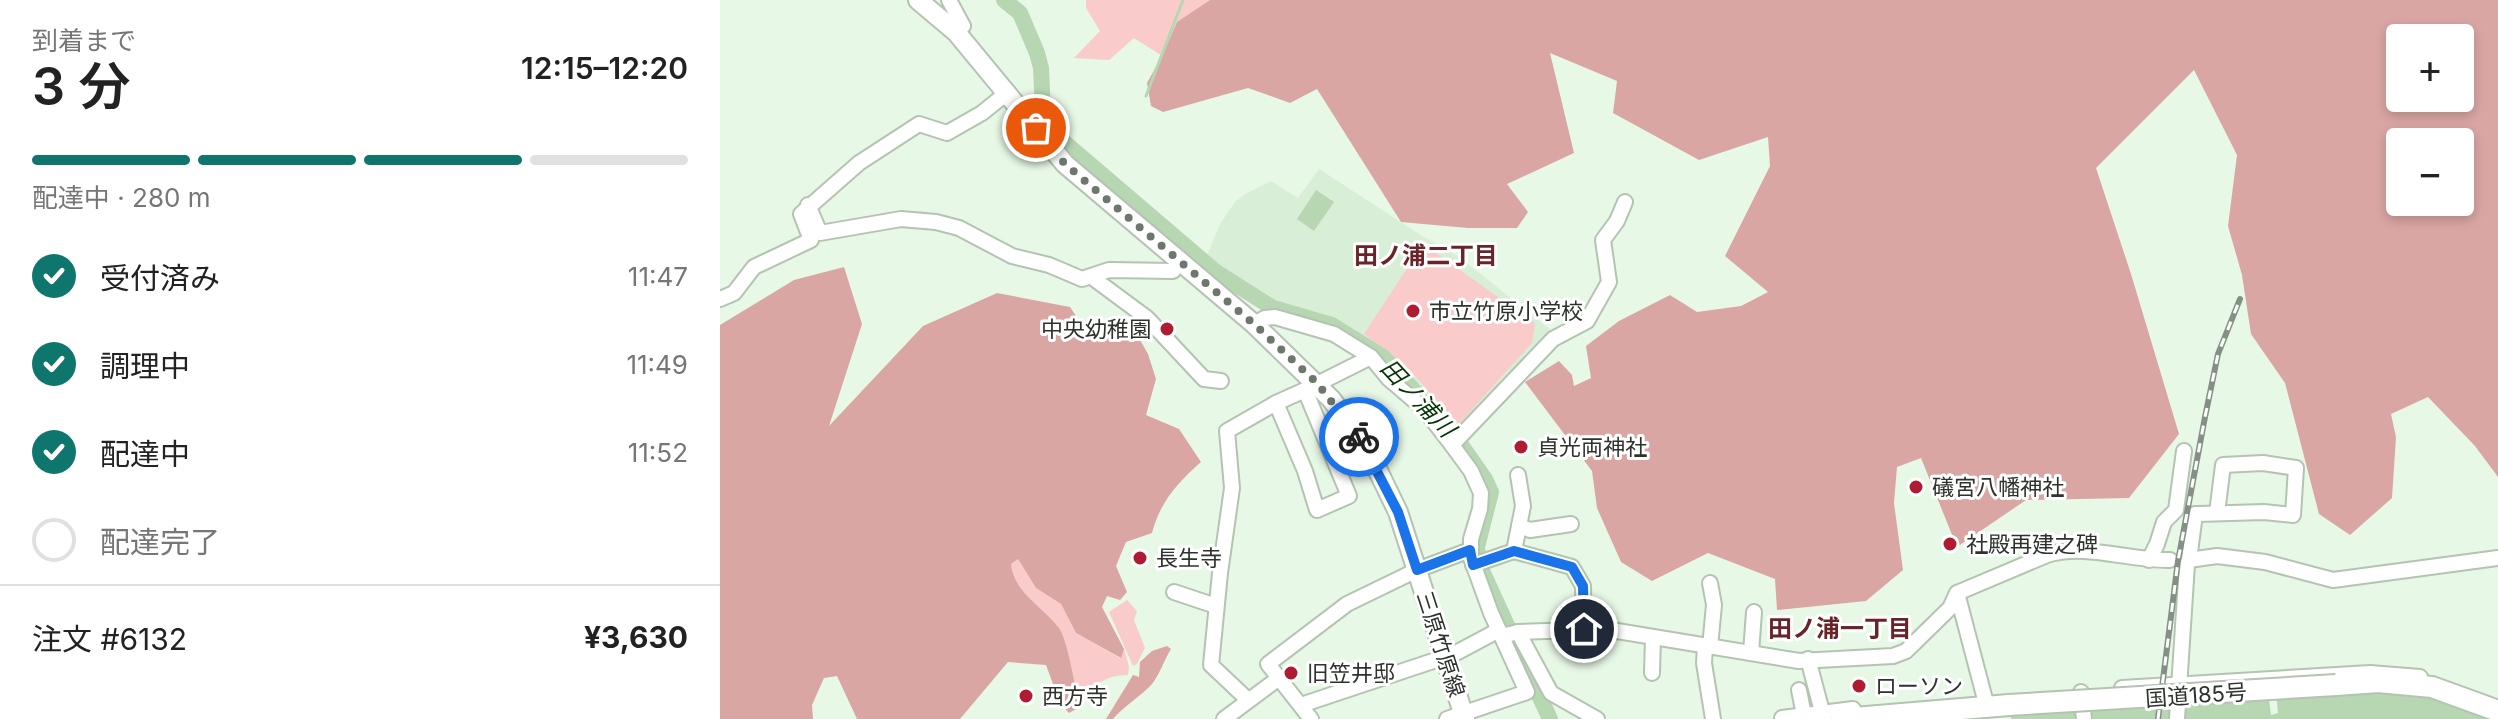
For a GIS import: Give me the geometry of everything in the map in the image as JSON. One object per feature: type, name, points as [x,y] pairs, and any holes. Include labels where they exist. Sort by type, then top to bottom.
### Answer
[{"type":"highway","name":"国道185号","points":[[1830,717],[1983,708],[2010,711],[2378,682],[2446,690],[2498,711]]},
{"type":"highway","name":"国道185号","points":[[2424,685],[2445,700],[2490,719]]},
{"type":"main road","name":"三原竹原線","points":[[918,0],[956,32],[1065,164],[1254,324],[1364,442],[1398,512],[1444,657],[1458,717]]},
{"type":"street","points":[[949,0],[963,26],[956,32]]},
{"type":"street","points":[[720,299],[734,293],[754,267],[811,240],[801,214],[859,163],[919,124],[947,133],[982,113],[1008,92]]},
{"type":"street","points":[[1456,442],[1553,339],[1587,321],[1609,282],[1603,240],[1617,221],[1625,202]]},
{"type":"street","points":[[808,205],[820,233],[901,219],[936,222],[959,228],[1012,256],[1049,265],[1082,279],[1093,278],[1109,270],[1173,271],[1180,262]]},
{"type":"street","points":[[1093,278],[1147,318],[1204,379],[1221,381]]},
{"type":"street","points":[[1254,324],[1275,317],[1334,334],[1371,357],[1389,379],[1456,442],[1481,493],[1470,550],[1473,565],[1507,633],[1527,692],[1458,717]]},
{"type":"street","points":[[1248,700],[1211,665],[1232,488],[1227,431],[1276,403],[1371,357]]},
{"type":"street","points":[[1276,403],[1305,471],[1317,510],[1349,496],[1311,387]]},
{"type":"street","points":[[2149,560],[2164,522],[2176,510],[2184,451]]},
{"type":"street","points":[[2177,719],[2187,564],[2195,514],[2264,512],[2293,515],[2296,468],[2263,463],[2223,465],[2217,513]]},
{"type":"street","points":[[1514,551],[1523,506],[1518,475]]},
{"type":"street","points":[[1519,526],[1530,530],[1571,524]]},
{"type":"street","points":[[1470,550],[1417,570],[1347,604],[1268,664],[1308,715],[1507,633],[1584,629],[1799,661],[1893,656],[1906,651],[1950,608],[1957,593],[2061,551],[2082,550],[2170,560]]},
{"type":"street","points":[[1473,565],[1514,551],[1572,567],[1583,586],[1584,629]]},
{"type":"street","points":[[2189,560],[2217,556],[2265,562],[2333,580],[2498,558]]},
{"type":"street","points":[[1710,583],[1714,605],[1704,663],[1713,719]]},
{"type":"street","points":[[1174,592],[1216,606]]},
{"type":"street","points":[[1957,593],[1983,708],[2081,694],[2370,673],[2424,685],[2454,685],[2498,703]]},
{"type":"street","points":[[1751,653],[1754,612]]},
{"type":"street","points":[[1507,633],[1551,693],[1597,719]]},
{"type":"street","points":[[1652,673],[1653,637]]},
{"type":"street","points":[[1782,718],[1804,715],[1830,717],[1808,659]]},
{"type":"street","points":[[1224,719],[1279,678]]},
{"type":"street","points":[[1799,690],[1804,715]]},
{"type":"street","points":[[2081,694],[2084,719]]},
{"type":"shaded area","points":[[1086,0],[1210,0],[1177,22],[1162,56],[1134,38],[1109,60],[1074,58],[1100,31],[1086,8]]},
{"type":"shaded area","points":[[1210,0],[2498,0],[2498,477],[2475,446],[2428,397],[2391,414],[2396,437],[2392,498],[2350,535],[2319,514],[2285,383],[2251,334],[2242,275],[2228,226],[2237,155],[2194,70],[2096,168],[2179,434],[2129,498],[2026,500],[1957,547],[1921,458],[1897,467],[1894,503],[1903,570],[1866,601],[1777,610],[1775,579],[1708,553],[1652,581],[1621,562],[1597,508],[1592,471],[1525,382],[1559,361],[1572,375],[1574,386],[1591,378],[1586,346],[1619,321],[1670,295],[1697,312],[1741,306],[1768,292],[1725,256],[1770,166],[1768,137],[1699,160],[1613,113],[1617,81],[1550,53],[1574,153],[1507,184],[1528,212],[1517,228],[1468,228],[1401,222],[1317,89],[1290,103],[1248,88],[1163,112],[1151,106],[1147,83],[1177,22]]},
{"type":"shaded area","name":"市立竹原小学校","points":[[1319,169],[1458,256],[1555,333],[1457,433],[1409,377],[1375,347],[1330,321],[1268,301],[1218,272],[1205,260],[1220,224],[1235,202],[1245,194],[1271,181],[1298,198]]},
{"type":"shaded area","points":[[1316,190],[1334,202],[1314,231],[1297,219]]},
{"type":"shaded area","points":[[1423,244],[1535,323],[1532,343],[1458,425],[1417,378],[1364,334]]},
{"type":"shaded area","points":[[844,267],[862,324],[829,426],[923,326],[997,293],[1070,307],[1087,332],[1135,331],[1148,354],[1156,379],[1146,415],[1179,429],[1201,462],[1171,493],[1152,533],[1126,542],[1116,566],[1127,592],[1120,600],[1107,596],[1102,607],[1124,649],[1121,658],[1076,633],[1061,604],[1036,588],[1018,559],[1011,564],[1023,591],[1062,634],[1080,707],[1069,713],[1060,703],[1046,665],[1008,662],[960,719],[857,719],[837,676],[824,678],[812,705],[813,719],[720,719],[720,325],[794,280]]},
{"type":"shaded area","points":[[1018,559],[1036,588],[1061,604],[1076,633],[1120,658],[1124,648],[1128,675],[1099,683],[1088,693],[1080,707],[1061,634],[1018,583],[1011,564]]},
{"type":"shaded area","points":[[1127,600],[1137,611],[1134,620],[1145,648],[1133,666],[1109,612]]},
{"type":"shaded area","points":[[1167,646],[1171,649],[1152,684],[1113,719],[1106,719],[1133,675],[1139,677],[1140,662],[1152,651]]},
{"type":"shaded area","points":[[2404,678],[2498,719],[2011,719],[2009,699],[2267,684],[2271,715],[2278,713],[2275,682]]},
{"type":"waterway","name":"田ノ浦川","points":[[1004,0],[1020,13],[1037,53],[1041,68],[1043,111],[1064,142],[1216,272],[1273,308],[1332,325],[1383,357],[1452,432],[1491,492],[1477,547],[1479,564],[1550,719]]},
{"type":"waterway","points":[[1146,96],[1183,0]]},
{"type":"railway","points":[[2158,719],[2178,561],[2205,417],[2218,354],[2240,299]]},
{"type":"way so far","points":[[1036,128],[1065,164],[1254,324],[1317,383],[1359,437]]},
{"type":"place","name":"市立竹原小学校","points":[[1413,311]]},
{"type":"place","name":"中央幼稚園","points":[[1167,329]]},
{"type":"place","name":"貞光両神社","points":[[1521,447]]},
{"type":"place","name":"礒宮八幡神社","points":[[1916,487]]},
{"type":"place","name":"社殿再建之碑","points":[[1950,544]]},
{"type":"place","name":"長生寺","points":[[1140,558]]},
{"type":"place","name":"旧笠井邸","points":[[1291,673]]},
{"type":"place","name":"ローソン","points":[[1859,686]]},
{"type":"place","name":"西方寺","points":[[1026,696]]},
{"type":"district","name":"田ノ浦二丁目","points":[[1426,255]]},
{"type":"district","name":"田ノ浦一丁目","points":[[1840,628]]},
{"type":"route","points":[[1359,437],[1398,512],[1417,570],[1470,550],[1473,565],[1514,551],[1572,567],[1583,586],[1584,629]]}]
